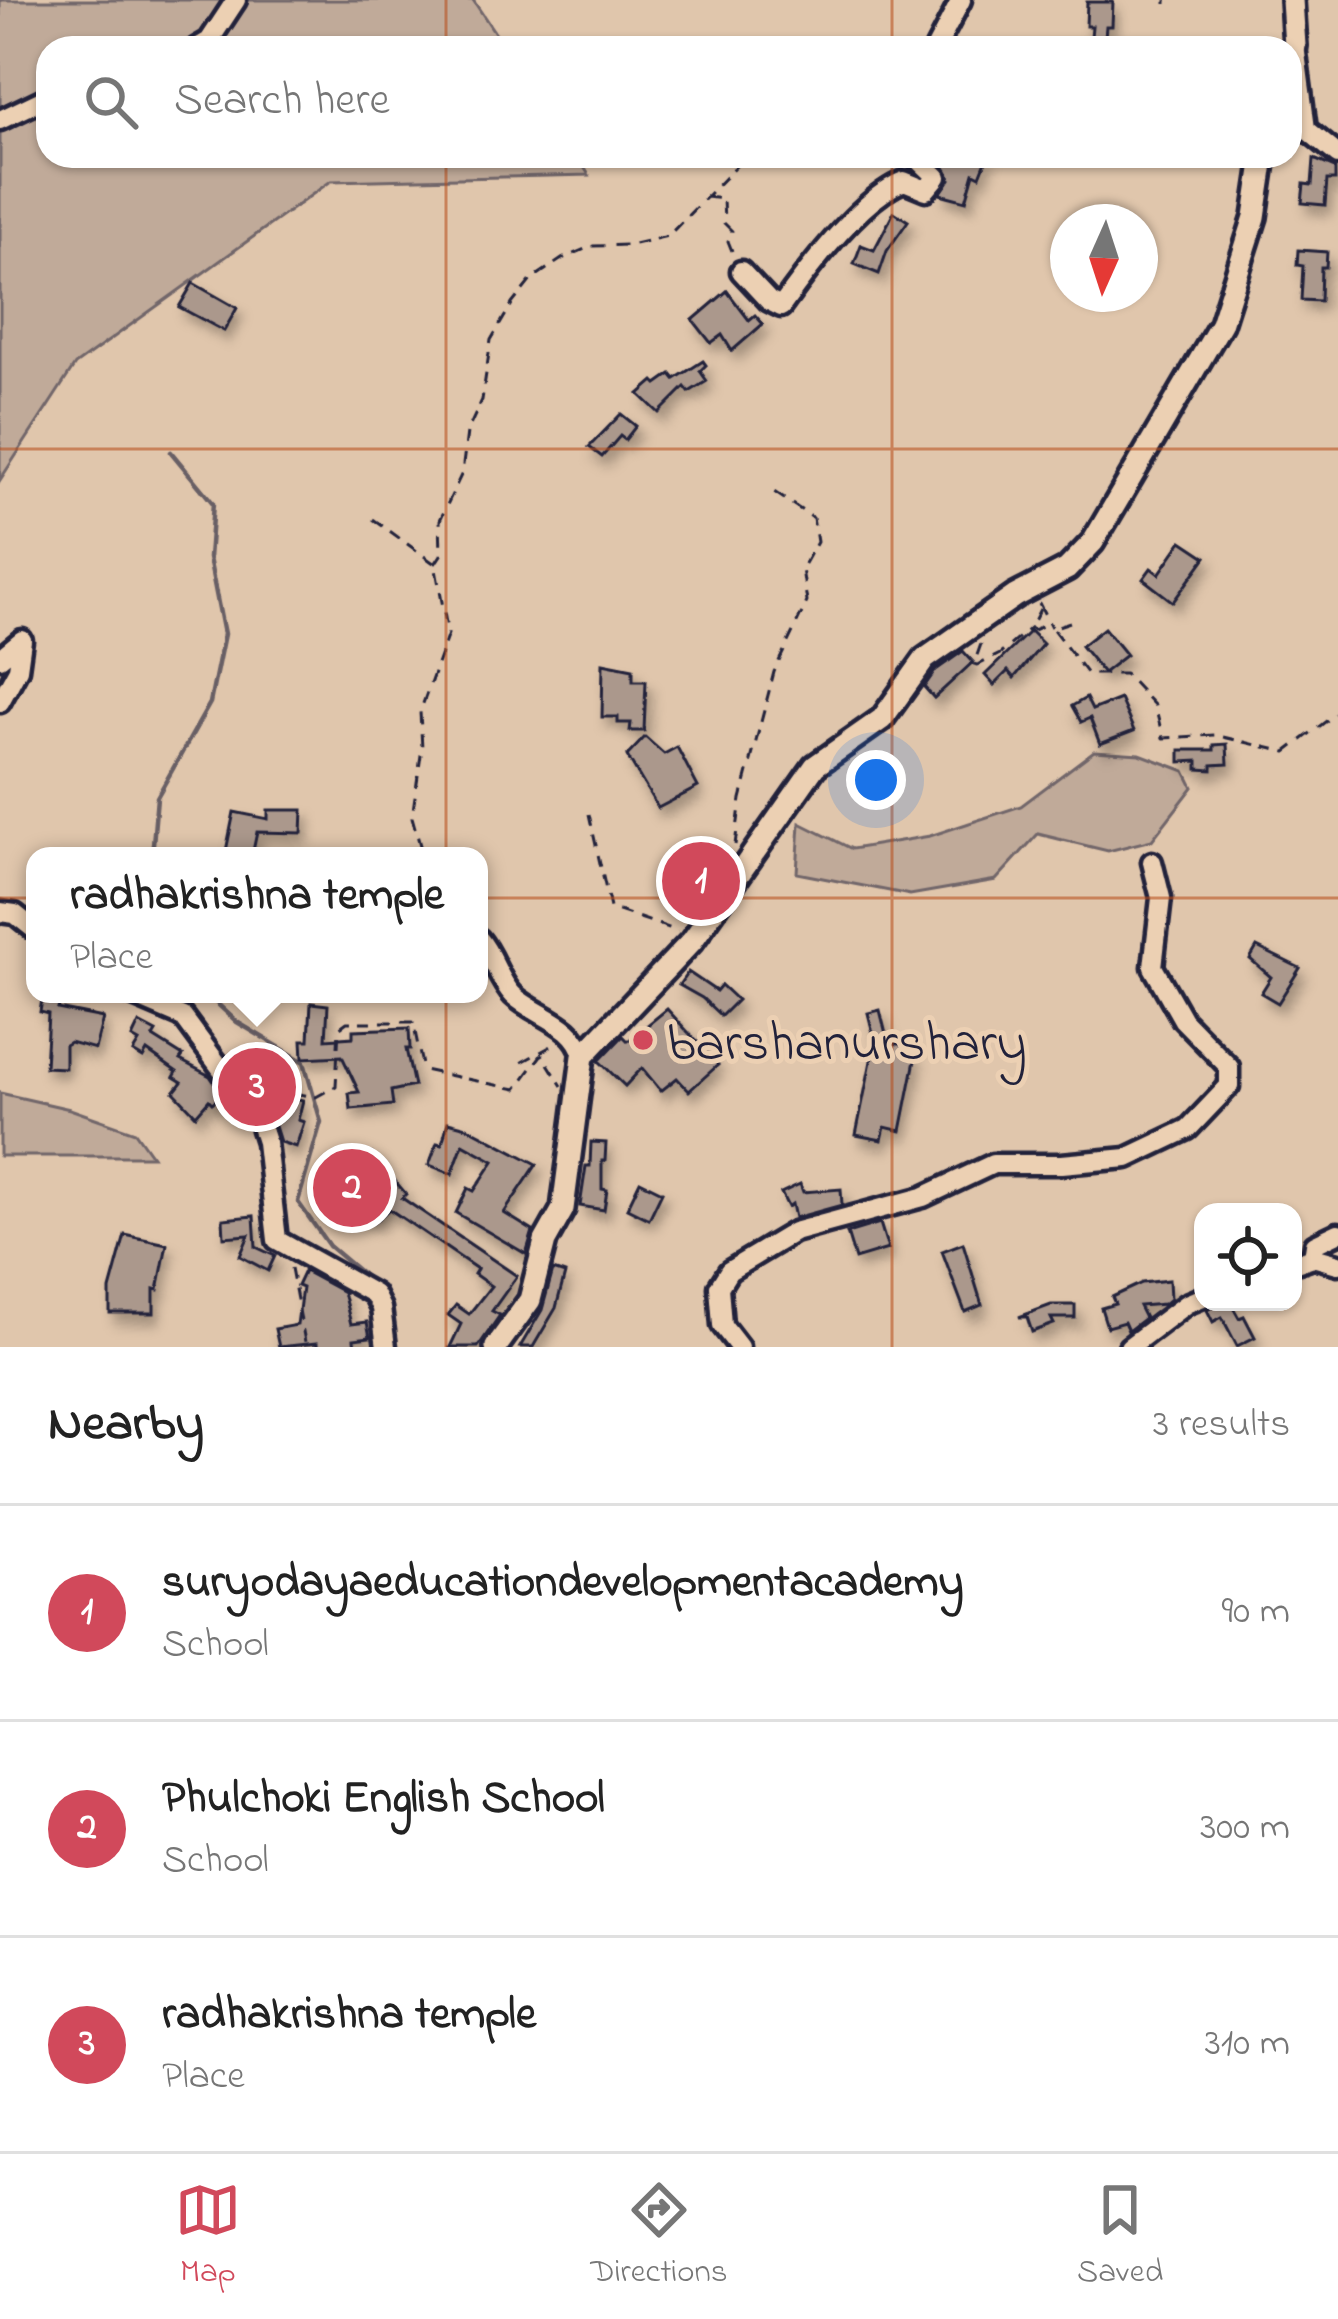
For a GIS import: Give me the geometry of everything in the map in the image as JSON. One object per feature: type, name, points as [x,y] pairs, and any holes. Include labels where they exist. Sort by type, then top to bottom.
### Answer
[{"type":"street","points":[[212,36],[236,0]]},
{"type":"street","points":[[942,36],[961,0]]},
{"type":"street","points":[[1292,0],[1293,36]]},
{"type":"street","points":[[0,120],[36,103]]},
{"type":"street","points":[[1302,106],[1306,129],[1338,155]]},
{"type":"street","points":[[741,271],[781,307],[810,267],[881,190],[904,181],[926,190],[937,177],[928,168]]},
{"type":"street","points":[[496,1347],[530,1300],[545,1240],[563,1209],[578,1096],[579,1048],[686,947],[815,766],[882,719],[925,659],[1036,598],[1093,542],[1221,324],[1256,217],[1262,168]]},
{"type":"street","points":[[0,658],[22,640],[18,669],[0,702]]},
{"type":"street","points":[[740,1347],[722,1325],[719,1287],[729,1271],[794,1232],[923,1197],[993,1164],[1062,1165],[1126,1158],[1188,1130],[1229,1086],[1229,1067],[1183,1020],[1153,967],[1162,898],[1152,862]]},
{"type":"street","points":[[488,950],[510,993],[579,1048]]},
{"type":"street","points":[[150,1003],[183,1017],[259,1120],[266,1142],[277,1240],[374,1294],[382,1308],[386,1347]]},
{"type":"street","points":[[1313,1257],[1315,1244],[1338,1233]]},
{"type":"street","points":[[1302,1261],[1313,1257],[1338,1264]]},
{"type":"street","points":[[1130,1347],[1194,1301]]},
{"type":"path","points":[[420,847],[412,817],[422,748],[420,712],[448,634],[436,564],[441,555],[440,520],[462,472],[466,432],[482,400],[491,340],[532,279],[592,246],[630,245],[668,236],[734,168]]},
{"type":"path","points":[[704,197],[723,199],[724,223],[732,231],[728,241],[741,271]]},
{"type":"path","points":[[742,868],[733,856],[741,799],[774,672],[807,602],[802,569],[817,542],[813,518],[768,488]]},
{"type":"path","points":[[373,520],[436,564]]},
{"type":"path","points":[[1036,598],[1088,674],[1125,674],[1155,706],[1163,738],[1215,735],[1286,752],[1338,712]]},
{"type":"path","points":[[988,631],[974,664],[1000,654],[1031,627],[1036,598]]},
{"type":"path","points":[[1031,627],[1070,622]]},
{"type":"path","points":[[589,814],[610,908],[681,932],[686,947]]},
{"type":"path","points":[[273,1055],[299,1094],[316,1096],[336,1086],[339,1028],[347,1022],[413,1022],[423,1070],[515,1089],[542,1054],[565,1090],[578,1096]]},
{"type":"path","points":[[522,1062],[563,1039],[579,1048]]},
{"type":"path","points":[[288,1248],[306,1347]]},
{"type":"shaded area","points":[[0,0],[473,0],[497,36],[36,36],[36,168],[585,168],[589,175],[331,181],[75,365],[0,480]]},
{"type":"shaded area","points":[[1094,751],[1140,754],[1185,771],[1193,787],[1152,840],[1108,851],[1038,834],[996,880],[910,895],[797,873],[800,823],[852,849],[930,836],[1021,806]]},
{"type":"shaded area","points":[[0,1093],[70,1109],[135,1132],[152,1156],[0,1156]]},
{"type":"building","points":[[1087,2],[1113,2],[1112,26],[1106,26],[1105,36],[1091,36],[1092,26],[1086,26]]},
{"type":"building","points":[[1314,159],[1335,168],[1335,180],[1327,180],[1325,205],[1302,203],[1304,184],[1312,185]]},
{"type":"building","points":[[945,168],[983,168],[980,176],[974,173],[966,201],[940,194],[950,179]]},
{"type":"building","points":[[894,212],[908,221],[887,251],[879,274],[854,264],[861,245],[874,250]]},
{"type":"building","points":[[1298,250],[1327,252],[1326,267],[1321,267],[1320,301],[1301,300],[1303,266],[1297,265]]},
{"type":"building","points":[[193,283],[237,308],[224,331],[179,307]]},
{"type":"building","points":[[727,291],[749,320],[755,315],[763,324],[732,351],[722,335],[711,343],[693,320]]},
{"type":"building","points":[[703,361],[706,365],[700,371],[707,381],[689,392],[685,387],[659,413],[639,394],[654,381],[657,384],[671,374],[675,379]]},
{"type":"building","points":[[621,414],[636,426],[602,457],[589,447]]},
{"type":"building","points":[[1182,541],[1206,557],[1173,602],[1143,579],[1151,568],[1159,574]]},
{"type":"building","points":[[1104,628],[1126,655],[1103,673],[1081,646]]},
{"type":"building","points":[[1030,631],[1043,644],[1014,678],[1008,671],[994,685],[985,675]]},
{"type":"building","points":[[963,651],[973,662],[934,698],[924,687],[936,670]]},
{"type":"building","points":[[603,663],[633,669],[633,681],[646,681],[644,731],[630,731],[631,723],[618,723],[618,717],[602,717]]},
{"type":"building","points":[[1086,698],[1092,710],[1120,699],[1134,731],[1100,744],[1090,718],[1081,722],[1072,706]]},
{"type":"building","points":[[645,737],[664,754],[677,747],[698,787],[658,808],[627,756]]},
{"type":"building","points":[[1227,744],[1228,764],[1212,765],[1212,770],[1198,769],[1198,761],[1180,762],[1180,750],[1214,750],[1214,745]]},
{"type":"building","points":[[268,810],[303,810],[302,833],[257,832],[254,847],[227,847],[234,812],[268,819]]},
{"type":"building","points":[[1257,947],[1300,968],[1278,1003],[1261,993],[1271,977],[1250,959]]},
{"type":"building","points":[[688,972],[716,991],[721,985],[737,1000],[721,1016],[679,985]]},
{"type":"building","points":[[41,1003],[60,1003],[58,1009],[103,1018],[95,1049],[70,1042],[65,1045],[65,1068],[45,1067],[48,1014],[40,1012]]},
{"type":"building","points":[[311,1003],[328,1005],[326,1039],[353,1037],[353,1030],[409,1028],[410,1049],[406,1049],[414,1086],[391,1091],[393,1105],[351,1109],[349,1093],[359,1092],[342,1056],[303,1058]]},
{"type":"building","points":[[667,1009],[718,1065],[689,1091],[677,1078],[661,1091],[642,1068],[625,1086],[599,1061],[623,1036],[628,1041]]},
{"type":"building","points":[[880,1010],[888,1042],[909,1046],[908,1053],[916,1055],[901,1131],[885,1127],[882,1140],[856,1135],[875,1041],[868,1013]]},
{"type":"building","points":[[139,1023],[183,1056],[180,1060],[210,1076],[223,1095],[212,1103],[209,1100],[196,1115],[174,1092],[182,1082],[174,1077],[177,1072],[147,1051],[143,1058],[133,1052],[139,1042],[132,1038]]},
{"type":"building","points":[[246,1072],[276,1086],[273,1093],[303,1100],[298,1120],[304,1122],[296,1147],[280,1142],[273,1120],[277,1106],[259,1097],[244,1076]]},
{"type":"building","points":[[448,1122],[537,1164],[504,1213],[533,1231],[526,1254],[456,1213],[468,1188],[474,1191],[494,1161],[463,1144],[452,1174],[429,1165]]},
{"type":"building","points":[[591,1142],[606,1143],[604,1210],[580,1206]]},
{"type":"building","points":[[372,1154],[406,1194],[402,1198],[517,1276],[492,1311],[500,1315],[478,1347],[450,1347],[461,1324],[448,1315],[456,1305],[469,1314],[491,1286],[474,1274],[477,1269],[389,1209],[373,1223],[345,1191],[337,1212],[326,1208],[335,1185]]},
{"type":"building","points":[[640,1181],[662,1192],[649,1219],[627,1208]]},
{"type":"building","points":[[800,1184],[803,1192],[841,1189],[842,1205],[795,1218],[792,1204],[788,1207],[781,1193]]},
{"type":"building","points":[[254,1216],[256,1247],[275,1256],[268,1271],[240,1256],[249,1235],[224,1237],[223,1219]]},
{"type":"building","points":[[880,1223],[888,1249],[855,1259],[847,1233]]},
{"type":"building","points":[[125,1235],[167,1244],[158,1290],[154,1289],[154,1313],[110,1313],[110,1290]]},
{"type":"building","points":[[963,1243],[982,1305],[965,1312],[942,1251]]},
{"type":"building","points":[[553,1270],[565,1274],[556,1308],[533,1347],[520,1347],[542,1310]]},
{"type":"building","points":[[304,1271],[343,1292],[351,1324],[367,1322],[370,1337],[354,1339],[355,1347],[317,1347],[317,1343],[279,1347],[275,1329],[297,1325],[302,1288],[297,1286]]},
{"type":"building","points":[[1169,1280],[1170,1299],[1164,1304],[1139,1306],[1145,1318],[1128,1331],[1124,1322],[1107,1327],[1101,1308],[1115,1304],[1112,1297],[1142,1283]]},
{"type":"building","points":[[1051,1305],[1075,1305],[1075,1318],[1051,1318],[1054,1324],[1032,1332],[1027,1317],[1019,1317]]},
{"type":"building","points":[[1208,1311],[1235,1311],[1239,1318],[1244,1316],[1255,1337],[1237,1346],[1222,1317],[1213,1322]]},
{"type":"waterway","points":[[153,847],[157,797],[210,703],[224,634],[209,558],[213,503],[171,452]]},
{"type":"waterway","points":[[216,1003],[237,1022],[304,1062],[321,1122],[298,1202],[329,1246],[374,1284]]},
{"type":"place","name":"suryodayaeducationdevelopmentacademy","points":[[701,881]]},
{"type":"place","name":"barshanurshary","points":[[643,1040]]},
{"type":"place","name":"radhakrishna temple","points":[[257,1087]]},
{"type":"place","name":"Phulchoki English School","points":[[352,1188]]}]
